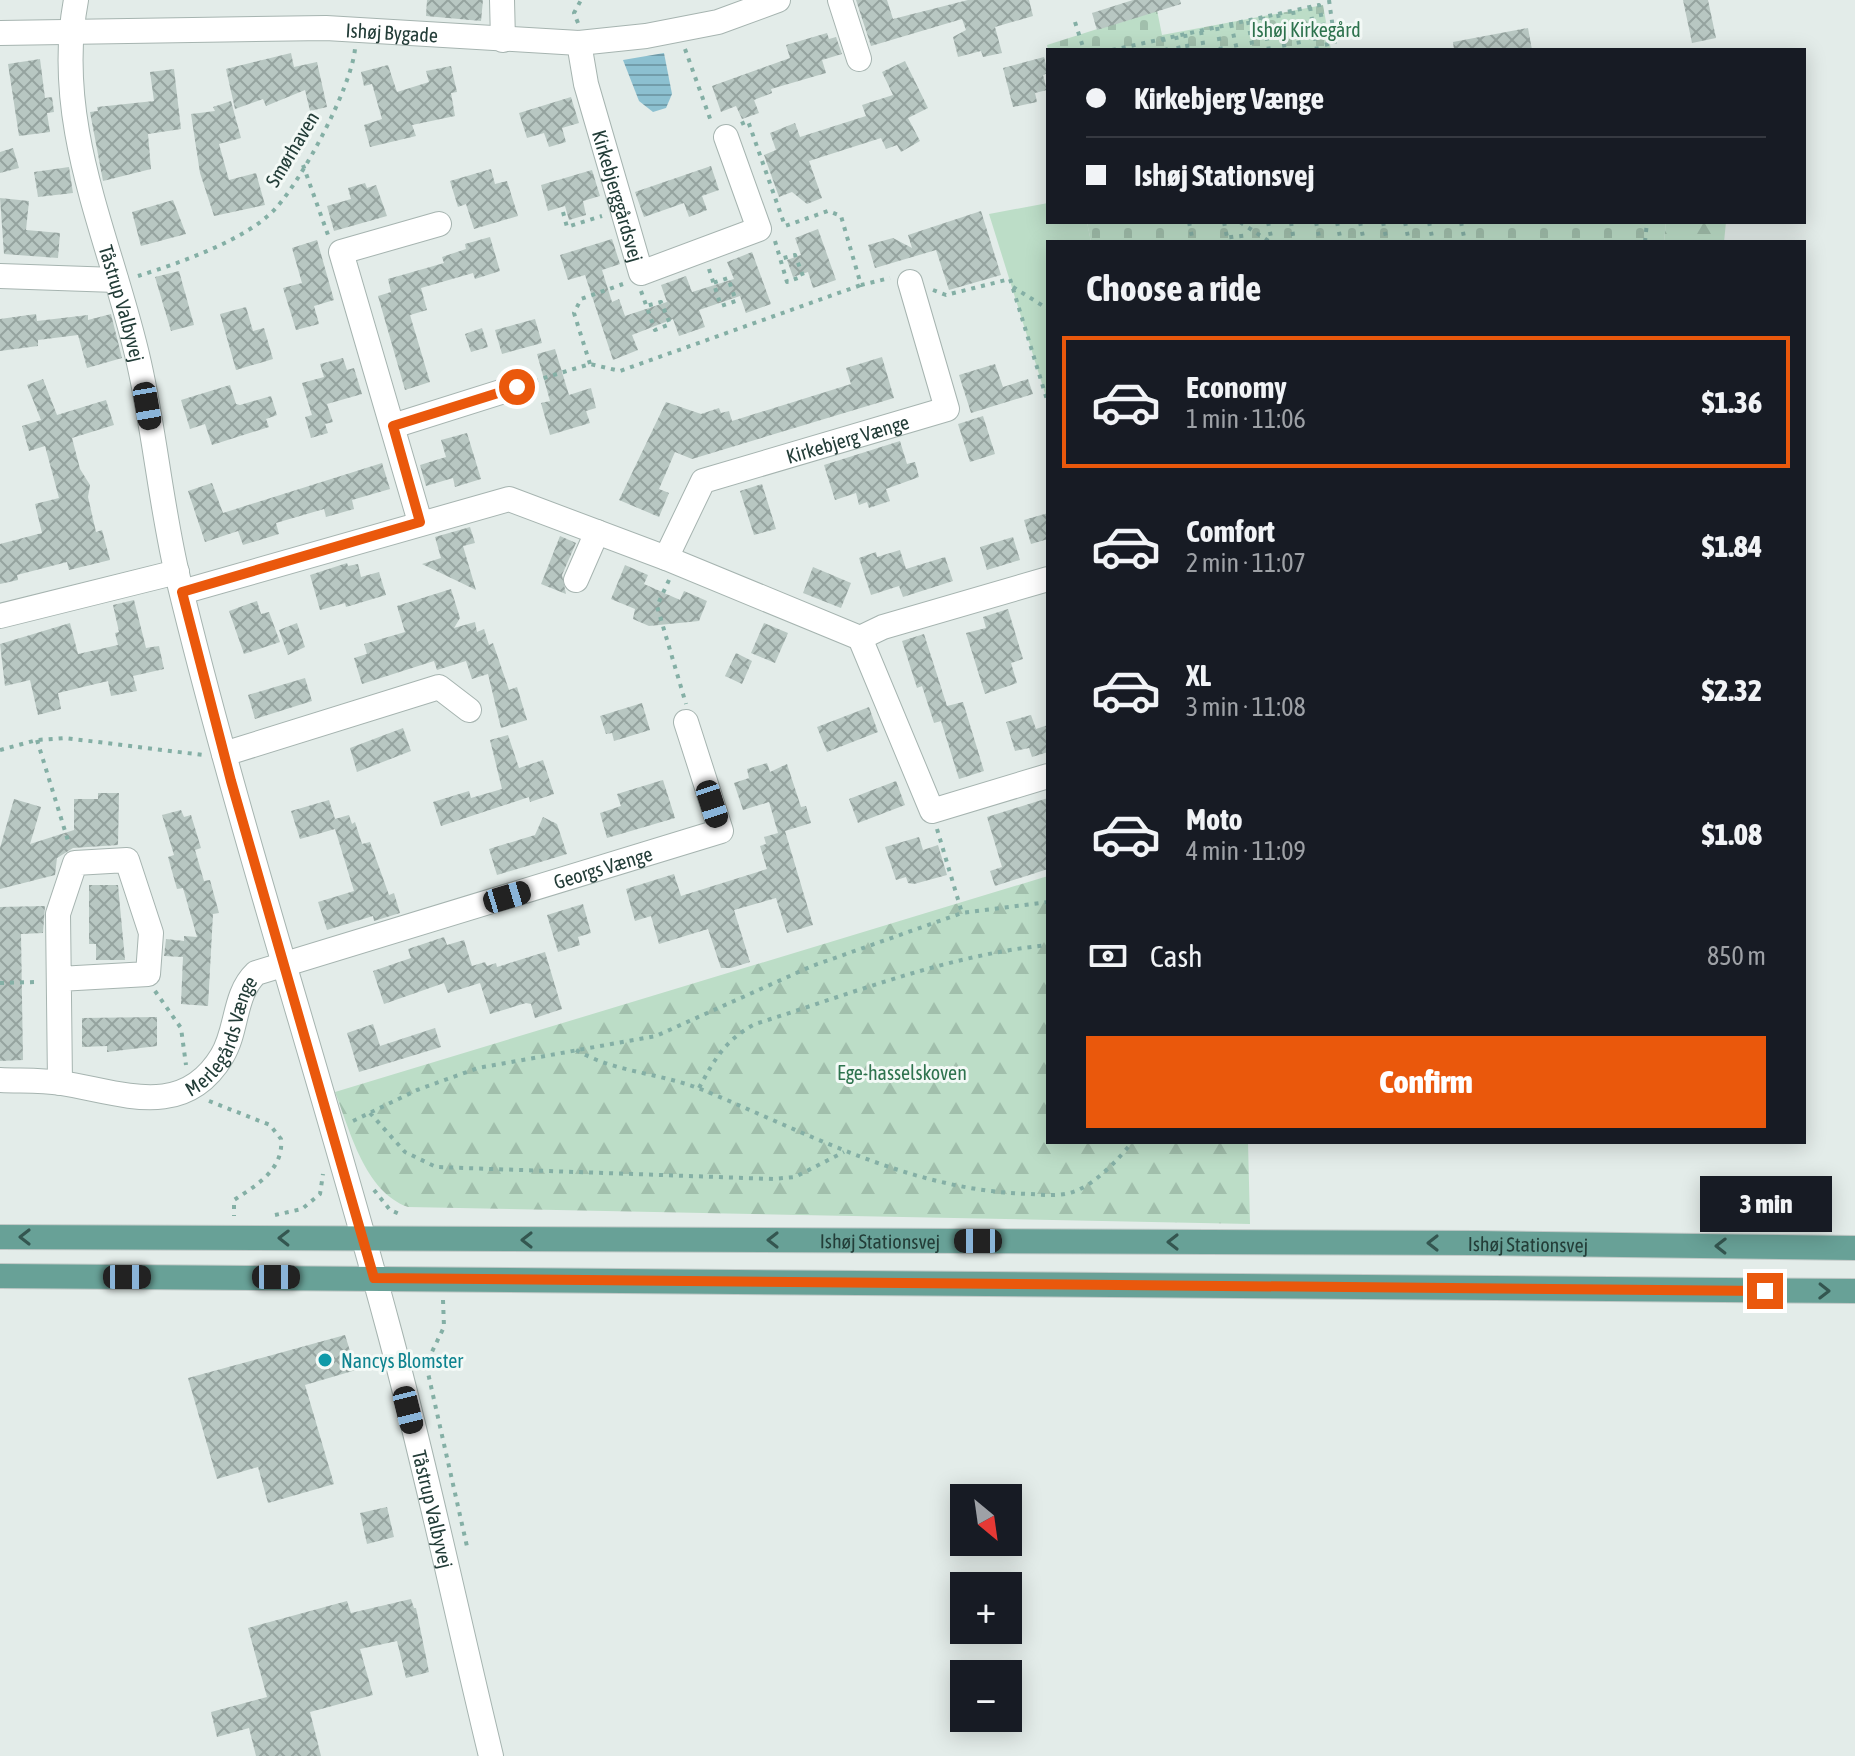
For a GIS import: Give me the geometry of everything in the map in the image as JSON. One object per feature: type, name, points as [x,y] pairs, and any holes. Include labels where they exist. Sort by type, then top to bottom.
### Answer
[{"type":"main road","name":"Ishøj Stationsvej","points":[[0,1237],[1444,1243],[1855,1248]]},
{"type":"main road","name":"Ishøj Stationsvej","points":[[0,1276],[1855,1291]]},
{"type":"street","name":"Tåstrup Valbyvej","points":[[76,0],[70,35],[76,130],[87,190],[139,362],[179,582],[224,754],[374,1278],[491,1756]]},
{"type":"street","points":[[502,0],[503,40]]},
{"type":"street","name":"Ishøj Bygade","points":[[0,33],[70,35],[357,30],[579,43],[718,22],[778,0]]},
{"type":"street","points":[[840,0],[859,59]]},
{"type":"street","name":"Kirkebjerggårdsvej","points":[[579,43],[586,84],[623,209],[638,276],[759,229]]},
{"type":"street","points":[[726,132],[759,229]]},
{"type":"street","points":[[420,522],[341,252],[439,224]]},
{"type":"street","points":[[0,276],[116,280]]},
{"type":"street","name":"Kirkebjerg Vænge","points":[[671,561],[703,481],[947,409],[910,282]]},
{"type":"street","points":[[393,426],[517,387]]},
{"type":"street","points":[[0,616],[179,582],[509,499],[860,638],[870,655],[932,811],[1046,777]]},
{"type":"street","points":[[576,580],[597,532]]},
{"type":"street","points":[[860,638],[883,627],[1046,580]]},
{"type":"street","points":[[224,754],[439,687],[469,710]]},
{"type":"street","name":"Georgs Vænge","points":[[284,965],[721,831],[686,722]]},
{"type":"street","points":[[59,979],[148,974],[151,933],[127,860],[75,863],[58,914],[60,1083]]},
{"type":"street","name":"Merlegårds Vænge","points":[[0,1080],[60,1083],[172,1103],[213,1071],[225,1051],[244,984],[256,973],[284,965]]},
{"type":"path","points":[[1329,0],[1336,48]]},
{"type":"path","points":[[1120,48],[1319,5],[1328,48]]},
{"type":"path","points":[[1310,7],[1317,48]]},
{"type":"path","points":[[1293,11],[1300,48]]},
{"type":"path","points":[[1278,14],[1285,48]]},
{"type":"path","points":[[1263,17],[1269,48]]},
{"type":"path","points":[[1248,21],[1253,48]]},
{"type":"path","points":[[1075,22],[1083,48]]},
{"type":"path","points":[[1231,24],[1237,48]]},
{"type":"path","points":[[1217,27],[1221,48]]},
{"type":"path","name":"Smørhaven","points":[[116,280],[195,258],[276,208],[325,129],[353,72],[357,30]]},
{"type":"path","points":[[678,30],[726,132],[748,121],[785,226],[828,211],[841,216],[861,285]]},
{"type":"path","points":[[1201,31],[1204,48]]},
{"type":"path","points":[[1185,34],[1188,48]]},
{"type":"path","points":[[1176,36],[1179,48]]},
{"type":"path","points":[[1163,38],[1166,48]]},
{"type":"path","points":[[303,165],[329,239],[341,252]]},
{"type":"path","points":[[563,212],[567,227],[623,209]]},
{"type":"path","points":[[1245,224],[1268,240]]},
{"type":"path","points":[[759,229],[772,232],[780,259],[787,282],[803,276],[795,255],[780,259]]},
{"type":"path","points":[[1241,234],[1242,240]]},
{"type":"path","points":[[1230,240],[1231,235]]},
{"type":"path","points":[[703,251],[713,283],[721,306],[736,301],[728,278],[713,283]]},
{"type":"path","points":[[590,364],[574,313],[581,299],[638,276],[646,306],[655,330],[670,324],[661,302],[646,306]]},
{"type":"path","points":[[517,387],[590,364],[620,371],[861,285],[891,278],[946,295],[1010,279],[1046,396]]},
{"type":"path","points":[[1012,286],[1046,308]]},
{"type":"path","points":[[671,561],[657,606],[688,710],[686,722]]},
{"type":"path","points":[[37,740],[75,863]]},
{"type":"path","points":[[0,750],[37,740],[83,740],[194,755],[224,754]]},
{"type":"path","points":[[932,811],[962,913]]},
{"type":"path","points":[[344,1126],[417,1090],[478,1068],[656,1036],[812,966],[962,913],[1046,902]]},
{"type":"path","points":[[699,1088],[719,1051],[734,1035],[755,1024],[997,950],[1046,945]]},
{"type":"path","points":[[148,974],[152,987],[181,1028],[187,1074],[201,1097],[229,1111],[270,1125],[281,1139],[278,1163],[265,1178],[234,1200],[234,1216],[246,1216]]},
{"type":"path","points":[[0,983],[59,979]]},
{"type":"path","points":[[574,1049],[597,1062],[699,1088],[844,1152],[915,1177],[1009,1193],[1061,1195],[1078,1191],[1094,1180],[1130,1144]]},
{"type":"path","points":[[370,1113],[405,1152],[436,1167],[773,1179],[795,1177],[844,1152]]},
{"type":"path","points":[[270,1216],[302,1209],[320,1194],[324,1165]]},
{"type":"path","points":[[372,1186],[390,1210],[414,1216],[422,1239]]},
{"type":"path","points":[[435,1278],[443,1300],[444,1327],[426,1364],[470,1560]]},
{"type":"green space","name":"Ishøj Kirkegård","points":[[1323,5],[1331,48],[1048,48],[1047,45],[1157,10],[1162,35]]},
{"type":"green space","points":[[1046,203],[1046,224],[1087,224],[1091,240],[1046,240],[1046,397],[989,214]]},
{"type":"green space","points":[[1087,224],[1666,224],[1664,240],[1091,240]]},
{"type":"green space","points":[[1666,224],[1726,224],[1724,240],[1664,240]]},
{"type":"green space","name":"Ege-hasselskoven","points":[[1046,877],[1046,1144],[1248,1144],[1250,1224],[408,1207],[393,1199],[370,1174],[353,1142],[335,1092]]},
{"type":"water","points":[[664,53],[672,94],[666,108],[653,112],[639,101],[623,60]]},
{"type":"building","points":[[427,0],[483,0],[481,21],[426,16]]},
{"type":"building","points":[[856,0],[887,0],[893,19],[968,0],[1029,0],[1033,16],[995,27],[1002,53],[983,57],[981,51],[958,57],[953,37],[966,30],[962,19],[871,46]]},
{"type":"building","points":[[1133,0],[1180,0],[1181,4],[1097,30],[1092,13]]},
{"type":"building","points":[[1683,0],[1708,0],[1716,38],[1692,43]]},
{"type":"building","points":[[1528,28],[1532,48],[1454,48],[1453,42]]},
{"type":"building","points":[[827,33],[829,39],[836,37],[842,54],[822,60],[826,73],[771,89],[772,93],[754,100],[759,113],[742,119],[736,106],[721,112],[712,86],[790,58],[786,45]]},
{"type":"building","points":[[291,53],[294,67],[317,62],[327,107],[310,111],[305,90],[266,106],[263,99],[235,109],[226,69]]},
{"type":"building","points":[[1044,57],[1046,90],[1035,93],[1037,102],[1013,107],[1003,68]]},
{"type":"building","points":[[40,59],[45,98],[52,97],[54,112],[47,113],[50,132],[19,136],[8,64]]},
{"type":"building","points":[[905,61],[928,108],[908,118],[920,141],[901,152],[897,145],[886,149],[881,138],[809,161],[822,198],[807,204],[792,192],[779,197],[764,155],[776,150],[770,133],[795,123],[800,137],[866,116],[862,105],[893,95],[882,72]]},
{"type":"building","points":[[388,65],[397,92],[429,82],[426,71],[451,66],[457,92],[451,93],[455,116],[412,125],[416,136],[370,147],[364,125],[382,119],[372,84],[364,86],[361,72]]},
{"type":"building","points":[[174,69],[181,129],[148,134],[151,169],[103,181],[90,112],[98,111],[97,107],[154,101],[150,72]]},
{"type":"building","points":[[571,97],[579,123],[562,128],[566,142],[549,147],[544,133],[527,138],[519,113]]},
{"type":"building","points":[[231,101],[241,138],[219,144],[229,180],[256,173],[265,205],[214,216],[200,173],[191,114],[215,111],[213,107]]},
{"type":"building","points":[[13,148],[19,168],[0,173],[0,152]]},
{"type":"building","points":[[711,166],[719,190],[702,196],[707,210],[689,217],[684,203],[644,217],[635,192]]},
{"type":"building","points":[[69,167],[73,193],[38,197],[34,172]]},
{"type":"building","points":[[491,169],[495,184],[507,181],[518,216],[474,229],[466,204],[458,207],[450,181]]},
{"type":"building","points":[[592,170],[600,196],[583,201],[586,215],[569,220],[565,206],[548,211],[541,185]]},
{"type":"building","points":[[365,183],[367,188],[376,185],[387,216],[334,231],[327,206],[351,199],[348,188]]},
{"type":"building","points":[[0,198],[29,201],[26,230],[60,233],[58,258],[4,254]]},
{"type":"building","points":[[173,200],[186,234],[141,246],[132,212]]},
{"type":"building","points":[[981,211],[1001,275],[949,290],[936,250],[875,268],[868,245],[893,238],[912,248],[908,235]]},
{"type":"building","points":[[818,229],[836,280],[813,288],[808,272],[793,277],[787,260],[801,255],[795,238]]},
{"type":"building","points":[[490,237],[500,271],[475,279],[473,273],[421,288],[427,310],[410,315],[430,382],[405,390],[378,296],[391,292],[388,279],[444,263],[442,257],[466,249],[465,244]]},
{"type":"building","points":[[612,239],[620,264],[602,270],[612,302],[619,299],[625,316],[667,302],[661,285],[686,276],[692,292],[734,279],[727,262],[752,252],[771,304],[746,313],[740,296],[699,310],[705,327],[679,336],[673,319],[632,335],[638,350],[613,360],[585,275],[568,280],[560,255]]},
{"type":"building","points":[[317,240],[334,300],[314,306],[319,324],[296,330],[283,288],[302,283],[292,248]]},
{"type":"building","points":[[179,271],[194,325],[171,331],[155,277]]},
{"type":"building","points":[[246,307],[253,331],[264,328],[273,359],[236,370],[220,314]]},
{"type":"building","points":[[36,314],[37,321],[88,315],[88,320],[111,314],[122,358],[87,368],[78,335],[38,340],[38,346],[0,351],[0,319]]},
{"type":"building","points":[[535,319],[542,343],[502,354],[495,330]]},
{"type":"building","points":[[482,328],[488,347],[471,352],[465,334]]},
{"type":"building","points":[[555,349],[569,395],[591,388],[596,408],[586,411],[590,423],[550,435],[541,403],[550,401],[537,354]]},
{"type":"building","points":[[882,357],[894,398],[692,459],[675,452],[659,489],[669,493],[659,517],[619,500],[666,402],[701,414],[719,408],[721,413],[729,411],[732,421],[851,384],[846,368]]},
{"type":"building","points":[[343,358],[347,370],[354,368],[362,394],[327,404],[333,422],[325,424],[328,433],[311,438],[305,417],[312,415],[302,383],[324,377],[320,364]]},
{"type":"building","points":[[995,364],[1003,387],[1028,379],[1033,394],[971,413],[959,375]]},
{"type":"building","points":[[43,379],[57,415],[106,400],[114,425],[72,438],[80,469],[90,485],[88,497],[96,532],[102,530],[110,560],[69,570],[67,562],[17,575],[18,580],[0,584],[0,544],[42,533],[35,504],[59,498],[45,446],[29,451],[22,426],[41,420],[27,385]]},
{"type":"building","points":[[230,385],[236,404],[271,396],[277,415],[266,419],[269,427],[212,445],[205,424],[190,429],[181,400]]},
{"type":"building","points":[[983,416],[995,454],[970,462],[958,424]]},
{"type":"building","points":[[467,433],[481,479],[455,487],[453,478],[426,486],[420,465],[446,457],[441,440]]},
{"type":"building","points":[[900,441],[907,464],[915,462],[919,477],[886,489],[890,501],[869,508],[867,502],[859,505],[856,493],[835,500],[824,465]]},
{"type":"building","points":[[382,463],[390,489],[352,500],[354,509],[326,517],[324,509],[276,523],[279,534],[243,545],[238,531],[205,542],[188,491],[212,483],[223,513]]},
{"type":"building","points":[[762,484],[776,529],[754,535],[740,491]]},
{"type":"building","points":[[1046,514],[1046,540],[1031,544],[1024,520]]},
{"type":"building","points":[[470,527],[475,543],[463,546],[476,590],[422,564],[441,558],[435,537]]},
{"type":"building","points":[[560,536],[576,543],[562,575],[566,594],[541,584]]},
{"type":"building","points":[[1013,537],[1020,560],[987,570],[980,547]]},
{"type":"building","points":[[900,550],[906,569],[945,557],[953,581],[903,597],[899,586],[871,595],[859,558],[876,552],[877,557]]},
{"type":"building","points":[[347,563],[348,566],[358,564],[361,577],[379,572],[386,595],[346,607],[345,603],[320,610],[310,575]]},
{"type":"building","points":[[625,565],[648,575],[644,584],[680,600],[684,591],[707,601],[699,621],[649,626],[633,619],[635,609],[611,599]]},
{"type":"building","points":[[813,567],[851,583],[841,608],[803,593]]},
{"type":"building","points":[[451,589],[460,618],[454,628],[475,622],[477,632],[484,629],[489,645],[493,643],[509,690],[517,687],[527,720],[501,728],[488,674],[472,679],[466,661],[437,670],[434,661],[362,684],[354,658],[367,654],[364,644],[405,632],[397,606]]},
{"type":"building","points":[[134,600],[146,648],[159,646],[164,669],[133,676],[137,691],[111,696],[108,681],[58,693],[61,709],[38,715],[30,680],[5,686],[0,644],[70,623],[78,654],[118,645],[115,633],[119,632],[113,605]]},
{"type":"building","points":[[257,601],[261,614],[269,612],[280,642],[244,654],[229,611]]},
{"type":"building","points":[[1008,609],[1023,659],[1011,663],[1017,683],[985,694],[966,633],[986,628],[983,617]]},
{"type":"building","points":[[297,623],[305,647],[288,655],[279,630]]},
{"type":"building","points":[[764,623],[788,633],[775,663],[751,653]]},
{"type":"building","points":[[924,634],[947,706],[963,702],[984,771],[959,779],[941,721],[934,723],[922,686],[917,688],[902,641]]},
{"type":"building","points":[[736,653],[752,661],[742,684],[725,676]]},
{"type":"building","points":[[305,678],[312,701],[255,719],[248,695]]},
{"type":"building","points":[[642,703],[650,730],[614,741],[612,733],[606,734],[600,716]]},
{"type":"building","points":[[869,707],[878,732],[827,752],[817,727]]},
{"type":"building","points":[[1031,715],[1036,729],[1046,726],[1046,753],[1032,757],[1029,748],[1015,751],[1006,722]]},
{"type":"building","points":[[403,728],[411,751],[357,772],[350,748]]},
{"type":"building","points":[[508,735],[519,768],[543,760],[554,794],[530,802],[529,797],[441,826],[433,802],[469,791],[471,798],[502,789],[490,740]]},
{"type":"building","points":[[767,763],[770,772],[787,764],[801,807],[806,806],[811,823],[785,831],[813,925],[787,933],[776,898],[734,910],[750,962],[731,968],[721,968],[708,929],[659,944],[651,916],[635,921],[626,889],[674,874],[681,896],[767,869],[760,846],[766,844],[764,837],[778,833],[769,802],[743,810],[734,783],[749,778],[747,769]]},
{"type":"building","points":[[663,780],[675,818],[607,838],[600,813],[621,806],[617,794]]},
{"type":"building","points":[[896,781],[905,805],[858,823],[849,799]]},
{"type":"building","points":[[98,793],[119,793],[118,845],[73,848],[57,858],[55,875],[0,889],[0,848],[14,799],[41,807],[30,844],[74,830],[74,799],[98,799]]},
{"type":"building","points":[[1046,799],[1046,870],[995,886],[990,871],[1002,867],[987,817]]},
{"type":"building","points":[[329,800],[335,819],[349,815],[352,824],[355,822],[362,844],[370,842],[389,895],[394,893],[400,913],[374,921],[373,916],[327,930],[318,902],[354,891],[335,829],[300,839],[291,811]]},
{"type":"building","points":[[181,810],[184,817],[191,815],[201,848],[195,850],[204,881],[210,880],[219,913],[213,914],[208,1006],[181,1004],[183,957],[164,956],[166,939],[184,941],[184,936],[197,937],[183,888],[177,889],[168,857],[174,855],[162,815]]},
{"type":"building","points":[[543,817],[557,824],[567,854],[497,875],[489,849],[535,835]]},
{"type":"building","points":[[919,837],[923,850],[938,845],[947,875],[914,884],[908,883],[906,877],[896,880],[885,847]]},
{"type":"building","points":[[89,885],[118,885],[125,960],[96,960],[96,944],[89,944]]},
{"type":"building","points":[[583,904],[591,933],[578,937],[580,945],[558,952],[547,915]]},
{"type":"building","points":[[45,906],[43,933],[21,934],[23,1060],[0,1061],[0,907]]},
{"type":"building","points":[[444,937],[447,945],[464,940],[472,966],[485,962],[487,966],[496,963],[497,967],[545,952],[562,1009],[535,1018],[531,1004],[526,1003],[490,1014],[480,983],[448,993],[444,983],[384,1004],[373,971],[411,958],[408,949]]},
{"type":"building","points":[[157,1017],[157,1046],[107,1052],[107,1046],[82,1047],[82,1018]]},
{"type":"building","points":[[373,1024],[380,1046],[435,1028],[441,1047],[359,1072],[347,1033]]},
{"type":"building","points":[[345,1335],[356,1370],[305,1385],[334,1484],[268,1503],[258,1467],[217,1479],[188,1378]]},
{"type":"building","points":[[387,1507],[394,1537],[367,1544],[360,1513]]},
{"type":"building","points":[[411,1599],[416,1608],[429,1672],[406,1678],[397,1641],[360,1649],[373,1695],[310,1712],[321,1756],[256,1756],[249,1728],[217,1737],[211,1712],[267,1697],[248,1628],[347,1601],[351,1613]]},
{"type":"place","name":"Nancys Blomster","points":[[325,1360]]},
{"type":"route","points":[[517,387],[393,426],[420,522],[182,592],[231,781],[374,1278],[1765,1291]]}]
